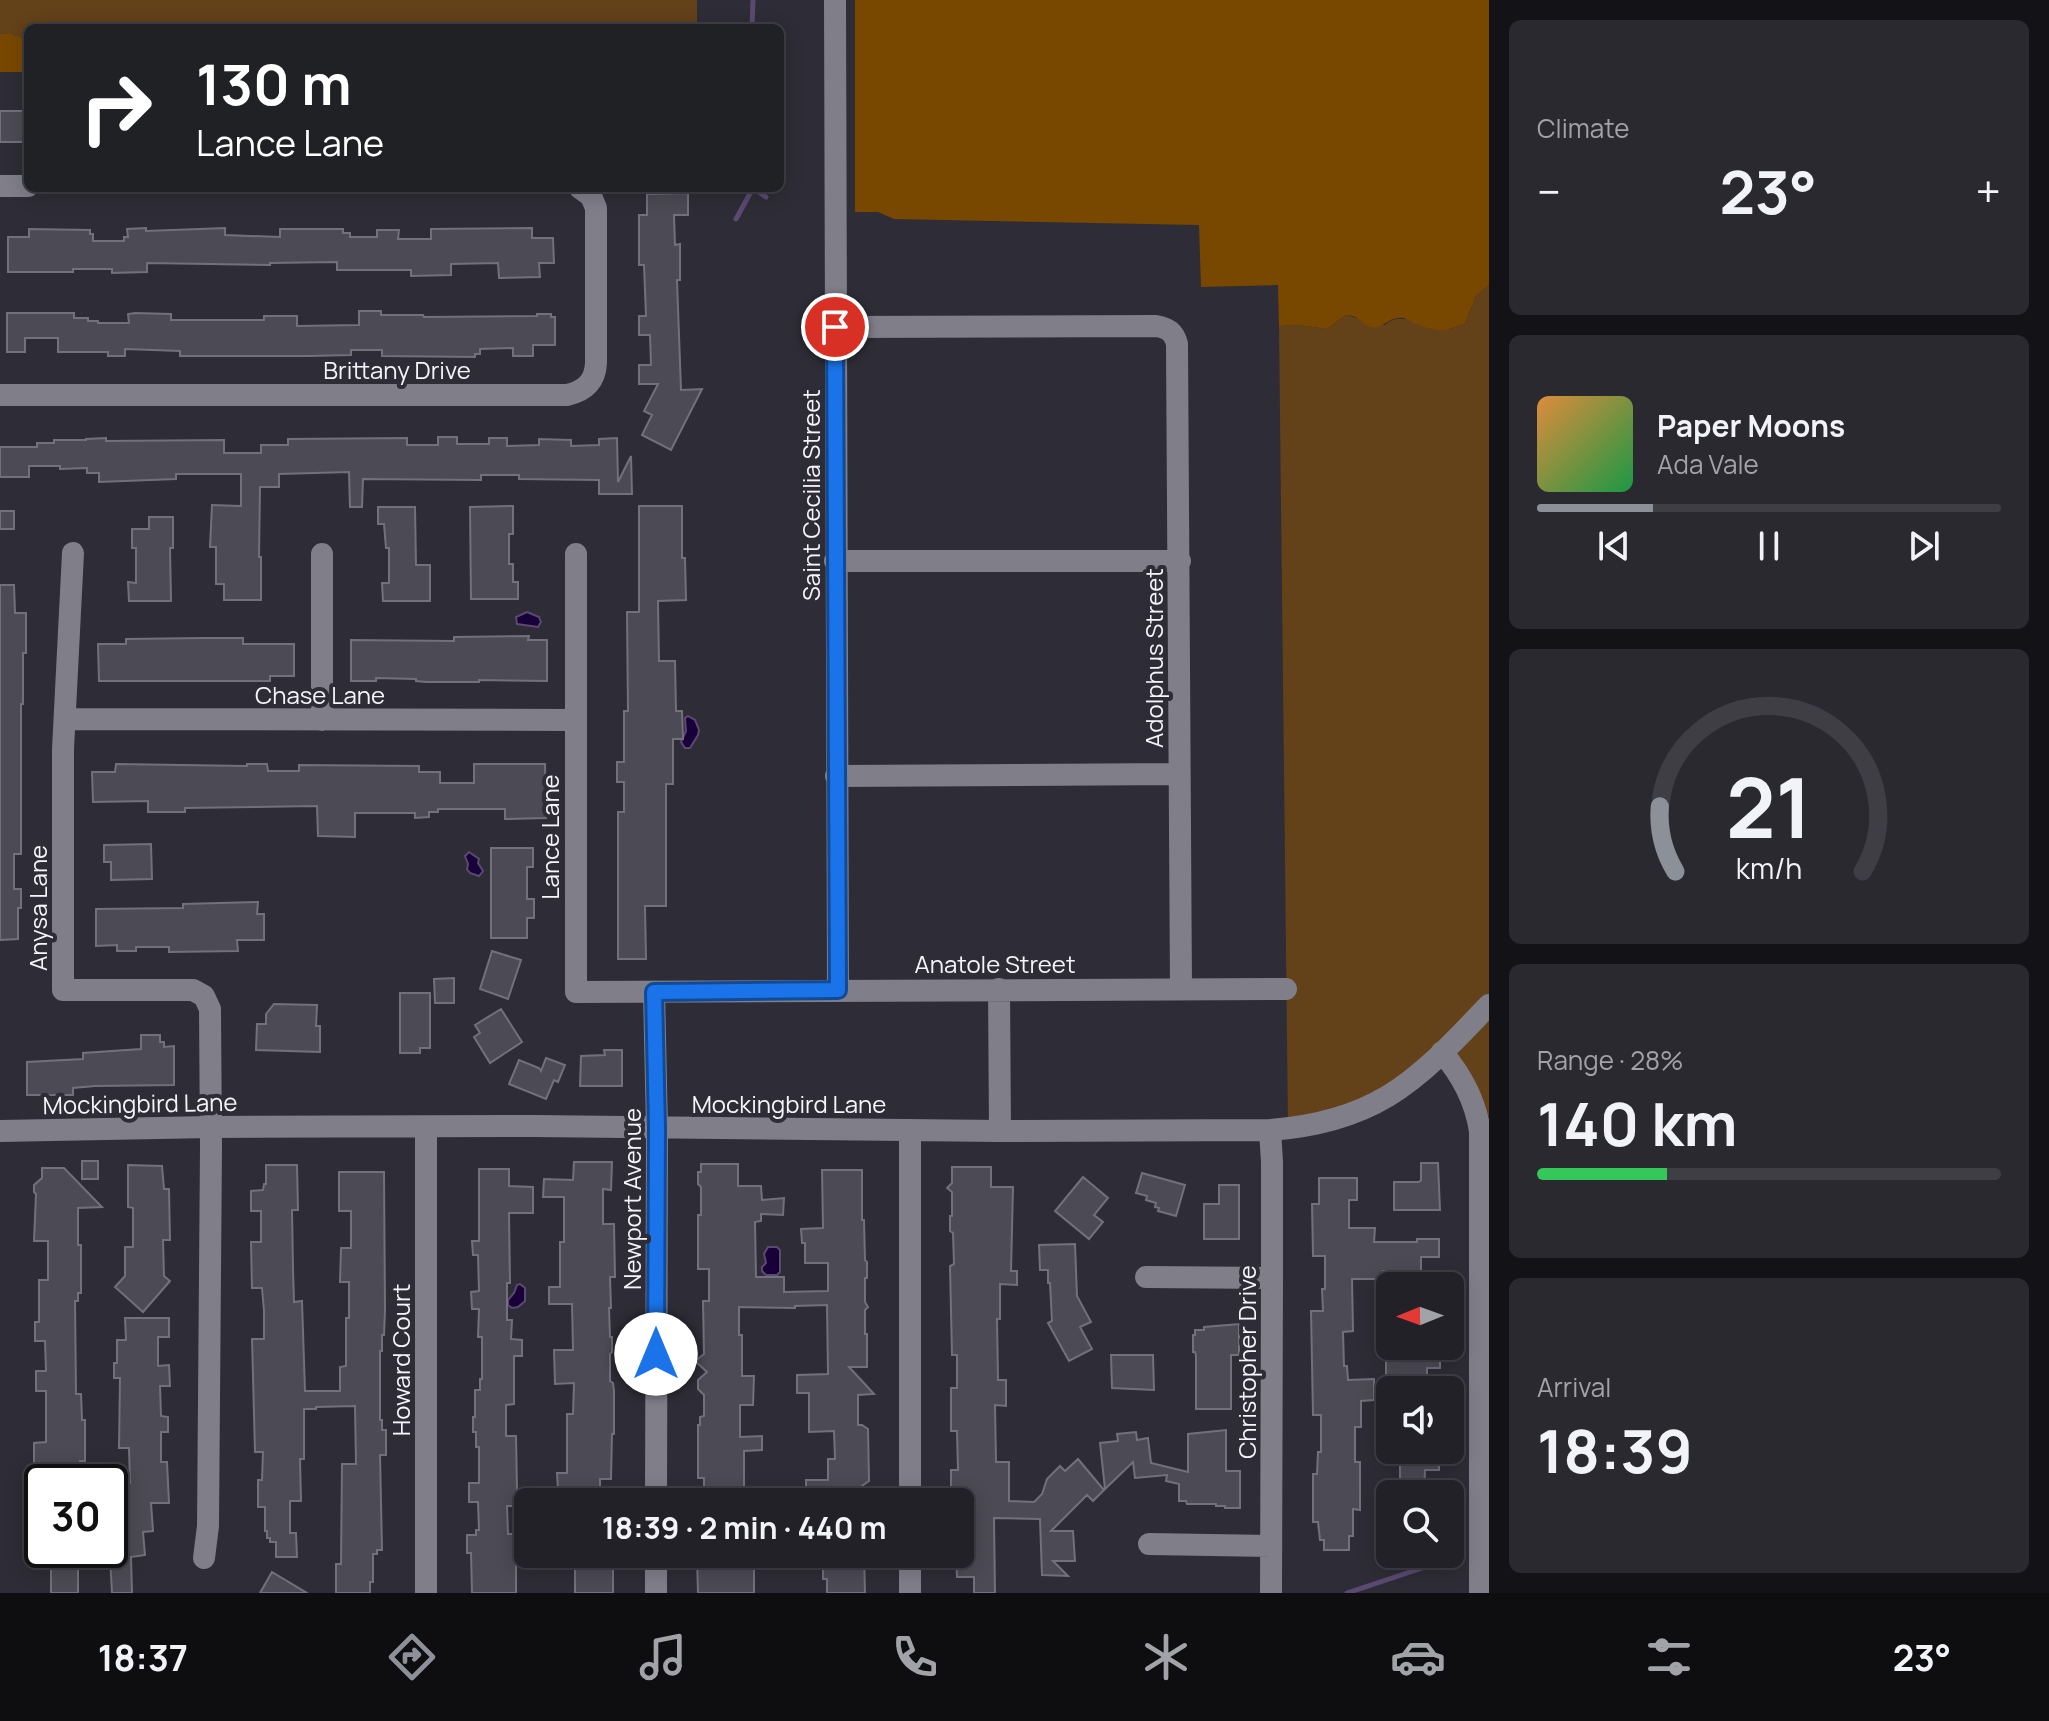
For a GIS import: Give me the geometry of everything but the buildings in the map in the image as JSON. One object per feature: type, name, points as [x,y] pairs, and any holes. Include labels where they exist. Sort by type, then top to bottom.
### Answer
[{"type":"street","name":"Saint Cecilia Street","points":[[835,0],[838,990]]},
{"type":"street","points":[[0,186],[24,186]]},
{"type":"street","name":"Brittany Drive","points":[[0,395],[575,393],[587,386],[596,369],[596,208],[586,192]]},
{"type":"street","name":"Adolphus Street","points":[[835,327],[1156,326],[1170,330],[1177,344],[1181,988]]},
{"type":"street","name":"Anysa Lane","points":[[73,553],[63,749],[63,990],[198,992],[204,996],[211,1018],[208,1526],[204,1558]]},
{"type":"street","points":[[322,554],[322,720]]},
{"type":"street","name":"Lance Lane","points":[[576,554],[576,992],[703,992]]},
{"type":"street","points":[[835,561],[1180,561]]},
{"type":"street","name":"Chase Lane","points":[[65,719],[575,720]]},
{"type":"street","points":[[836,776],[1179,774]]},
{"type":"street","points":[[999,989],[1000,1131]]},
{"type":"street","name":"Anatole Street","points":[[703,992],[1286,989]]},
{"type":"street","name":"Newport Avenue","points":[[654,992],[657,1128],[656,1488]]},
{"type":"street","name":"Mockingbird Lane","points":[[0,1131],[211,1127],[1270,1130],[1324,1122],[1369,1106],[1397,1089],[1442,1052],[1489,1005]]},
{"type":"street","points":[[1442,1052],[1466,1085],[1480,1131],[1480,1593]]},
{"type":"street","name":"Howard Court","points":[[426,1127],[426,1593]]},
{"type":"street","points":[[910,1130],[910,1488]]},
{"type":"street","name":"Christopher Drive","points":[[1270,1130],[1271,1593]]},
{"type":"street","points":[[1146,1277],[1272,1278]]},
{"type":"street","points":[[1149,1544],[1271,1546]]},
{"type":"street","points":[[656,1568],[656,1593]]},
{"type":"street","points":[[910,1568],[910,1593]]},
{"type":"shaded area","points":[[0,0],[697,0],[697,24],[24,24],[24,39],[9,33],[0,34]]},
{"type":"shaded area","points":[[855,0],[1489,0],[1489,285],[1476,296],[1465,323],[1447,330],[1428,328],[1402,318],[1372,327],[1346,315],[1327,329],[1279,326],[1278,285],[1201,287],[1199,225],[894,219],[878,212],[855,212]]},
{"type":"shaded area","points":[[9,33],[24,39],[24,72],[0,72],[0,34]]},
{"type":"shaded area","points":[[1489,285],[1489,1116],[1478,1116],[1441,1052],[1416,1075],[1288,1129],[1279,326],[1327,329],[1346,315],[1385,325],[1404,319],[1433,329],[1447,330],[1465,323],[1476,296]]},
{"type":"shaded area","points":[[527,612],[539,617],[541,622],[538,627],[517,624],[516,617]]},
{"type":"shaded area","points":[[688,716],[695,720],[699,730],[690,748],[685,748],[681,742]]},
{"type":"shaded area","points":[[469,852],[479,859],[483,871],[479,876],[467,869],[465,856]]},
{"type":"shaded area","points":[[768,1247],[780,1250],[780,1272],[777,1275],[766,1275],[762,1271]]},
{"type":"shaded area","points":[[520,1284],[525,1288],[525,1301],[512,1308],[508,1300]]},
{"type":"waterway","points":[[752,24],[753,0]]},
{"type":"waterway","points":[[736,219],[751,192]]},
{"type":"waterway","points":[[759,192],[766,197]]},
{"type":"waterway","points":[[1347,1593],[1422,1568]]},
{"type":"route","points":[[656,1354],[654,992],[838,990],[835,327]]}]
